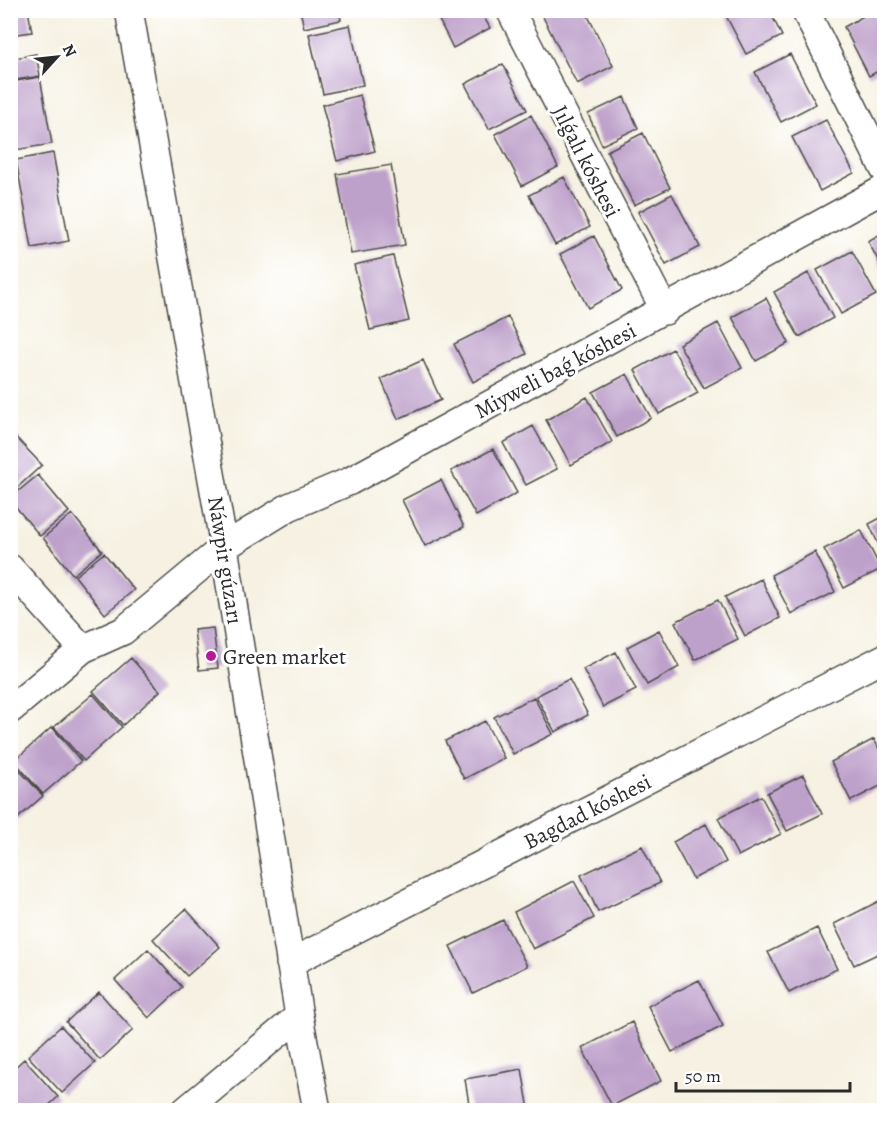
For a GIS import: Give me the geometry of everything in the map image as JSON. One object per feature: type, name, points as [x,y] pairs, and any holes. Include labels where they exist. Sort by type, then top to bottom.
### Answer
[{"type":"street","name":"Náwpir gúzarı","points":[[129,10],[224,547],[290,963],[317,1110]]},
{"type":"street","name":"Jılǵalı kóshesi","points":[[510,10],[665,311]]},
{"type":"street","points":[[805,10],[885,169]]},
{"type":"street","name":"Miyweli baǵ kóshesi","points":[[10,710],[83,649],[123,631],[224,547],[289,507],[334,489],[665,311],[885,189]]},
{"type":"street","points":[[10,568],[83,649]]},
{"type":"street","name":"Bagdad kóshesi","points":[[290,963],[885,658]]},
{"type":"street","points":[[186,1110],[299,1016]]},
{"type":"building","points":[[10,10],[28,10],[32,32],[10,35]]},
{"type":"building","points":[[300,10],[339,10],[341,20],[304,28]]},
{"type":"building","points":[[434,10],[480,10],[490,28],[453,48]]},
{"type":"building","points":[[545,10],[585,10],[613,66],[577,84],[541,13]]},
{"type":"building","points":[[723,10],[769,10],[782,36],[746,54]]},
{"type":"building","points":[[874,10],[879,10],[884,20],[884,68],[869,76],[844,27]]},
{"type":"building","points":[[350,25],[363,85],[323,94],[309,34]]},
{"type":"building","points":[[36,54],[40,76],[10,81],[10,59]]},
{"type":"building","points":[[790,54],[816,104],[781,122],[755,72]]},
{"type":"building","points":[[503,64],[527,110],[489,129],[465,84]]},
{"type":"building","points":[[40,77],[52,144],[15,150],[10,125],[10,82]]},
{"type":"building","points":[[360,95],[375,151],[337,161],[322,105]]},
{"type":"building","points":[[624,97],[638,128],[602,145],[588,114]]},
{"type":"building","points":[[531,115],[558,167],[522,186],[495,134]]},
{"type":"building","points":[[826,120],[854,173],[820,191],[792,137]]},
{"type":"building","points":[[643,133],[670,188],[634,205],[607,151]]},
{"type":"building","points":[[53,153],[69,241],[32,248],[16,160]]},
{"type":"building","points":[[391,165],[405,245],[351,254],[337,174]]},
{"type":"building","points":[[564,177],[590,227],[555,245],[529,195]]},
{"type":"building","points":[[672,194],[700,247],[666,265],[638,212]]},
{"type":"building","points":[[884,232],[884,272],[868,241]]},
{"type":"building","points":[[594,236],[622,290],[588,308],[560,254]]},
{"type":"building","points":[[852,251],[876,295],[841,314],[817,270]]},
{"type":"building","points":[[393,256],[409,321],[370,330],[354,265]]},
{"type":"building","points":[[808,273],[833,318],[799,337],[774,292]]},
{"type":"building","points":[[766,298],[789,343],[756,361],[732,317]]},
{"type":"building","points":[[508,317],[527,354],[473,382],[454,344]]},
{"type":"building","points":[[718,323],[742,368],[704,388],[679,344]]},
{"type":"building","points":[[673,349],[698,393],[659,414],[635,370]]},
{"type":"building","points":[[423,360],[441,400],[398,419],[381,379]]},
{"type":"building","points":[[627,374],[651,418],[617,437],[593,392]]},
{"type":"building","points":[[587,397],[612,442],[571,465],[546,420]]},
{"type":"building","points":[[533,426],[557,469],[526,485],[503,443]]},
{"type":"building","points":[[10,431],[42,465],[10,494]]},
{"type":"building","points":[[493,449],[517,493],[476,516],[451,471]]},
{"type":"building","points":[[38,475],[69,512],[40,536],[10,500]]},
{"type":"building","points":[[441,480],[464,527],[425,546],[402,500]]},
{"type":"building","points":[[72,514],[102,551],[73,575],[43,538]]},
{"type":"building","points":[[884,516],[884,556],[869,524]]},
{"type":"building","points":[[861,530],[881,569],[844,588],[824,549]]},
{"type":"building","points":[[815,552],[835,592],[791,614],[771,575]]},
{"type":"building","points":[[104,553],[134,590],[105,614],[75,576]]},
{"type":"building","points":[[761,579],[780,618],[745,636],[725,597]]},
{"type":"building","points":[[718,600],[738,639],[695,660],[675,622]]},
{"type":"building","points":[[213,628],[218,668],[199,670],[194,630]]},
{"type":"building","points":[[659,630],[679,667],[647,685],[627,647]]},
{"type":"building","points":[[616,652],[636,690],[603,707],[583,669]]},
{"type":"building","points":[[131,658],[160,691],[123,725],[93,691]]},
{"type":"building","points":[[569,679],[588,715],[555,732],[536,696]]},
{"type":"building","points":[[93,694],[122,727],[84,761],[54,727]]},
{"type":"building","points":[[534,697],[553,734],[513,754],[494,717]]},
{"type":"building","points":[[485,721],[504,758],[464,779],[445,741]]},
{"type":"building","points":[[52,727],[81,761],[43,794],[14,761]]},
{"type":"building","points":[[874,739],[884,759],[884,784],[851,801],[831,762]]},
{"type":"building","points":[[13,763],[43,796],[10,825],[10,765]]},
{"type":"building","points":[[803,775],[822,814],[787,831],[767,793]]},
{"type":"building","points":[[761,796],[781,834],[738,856],[718,818]]},
{"type":"building","points":[[706,824],[726,862],[693,879],[673,842]]},
{"type":"building","points":[[642,846],[660,883],[598,912],[581,875]]},
{"type":"building","points":[[574,881],[594,918],[533,949],[514,912]]},
{"type":"building","points":[[881,900],[884,907],[884,951],[854,965],[834,924]]},
{"type":"building","points":[[186,909],[220,947],[187,976],[153,939]]},
{"type":"building","points":[[503,920],[527,966],[473,993],[450,946]]},
{"type":"building","points":[[817,928],[837,969],[789,993],[768,952]]},
{"type":"building","points":[[148,949],[182,987],[149,1018],[115,980]]},
{"type":"building","points":[[699,980],[723,1026],[672,1052],[648,1006]]},
{"type":"building","points":[[99,992],[133,1030],[100,1060],[66,1022]]},
{"type":"building","points":[[632,1022],[661,1081],[612,1106],[582,1048]]},
{"type":"building","points":[[61,1026],[95,1063],[62,1093],[28,1056]]},
{"type":"building","points":[[24,1059],[58,1097],[44,1110],[10,1110],[10,1072]]},
{"type":"building","points":[[522,1069],[529,1110],[470,1110],[465,1079]]},
{"type":"place","name":"Green market","points":[[211,656]]}]
